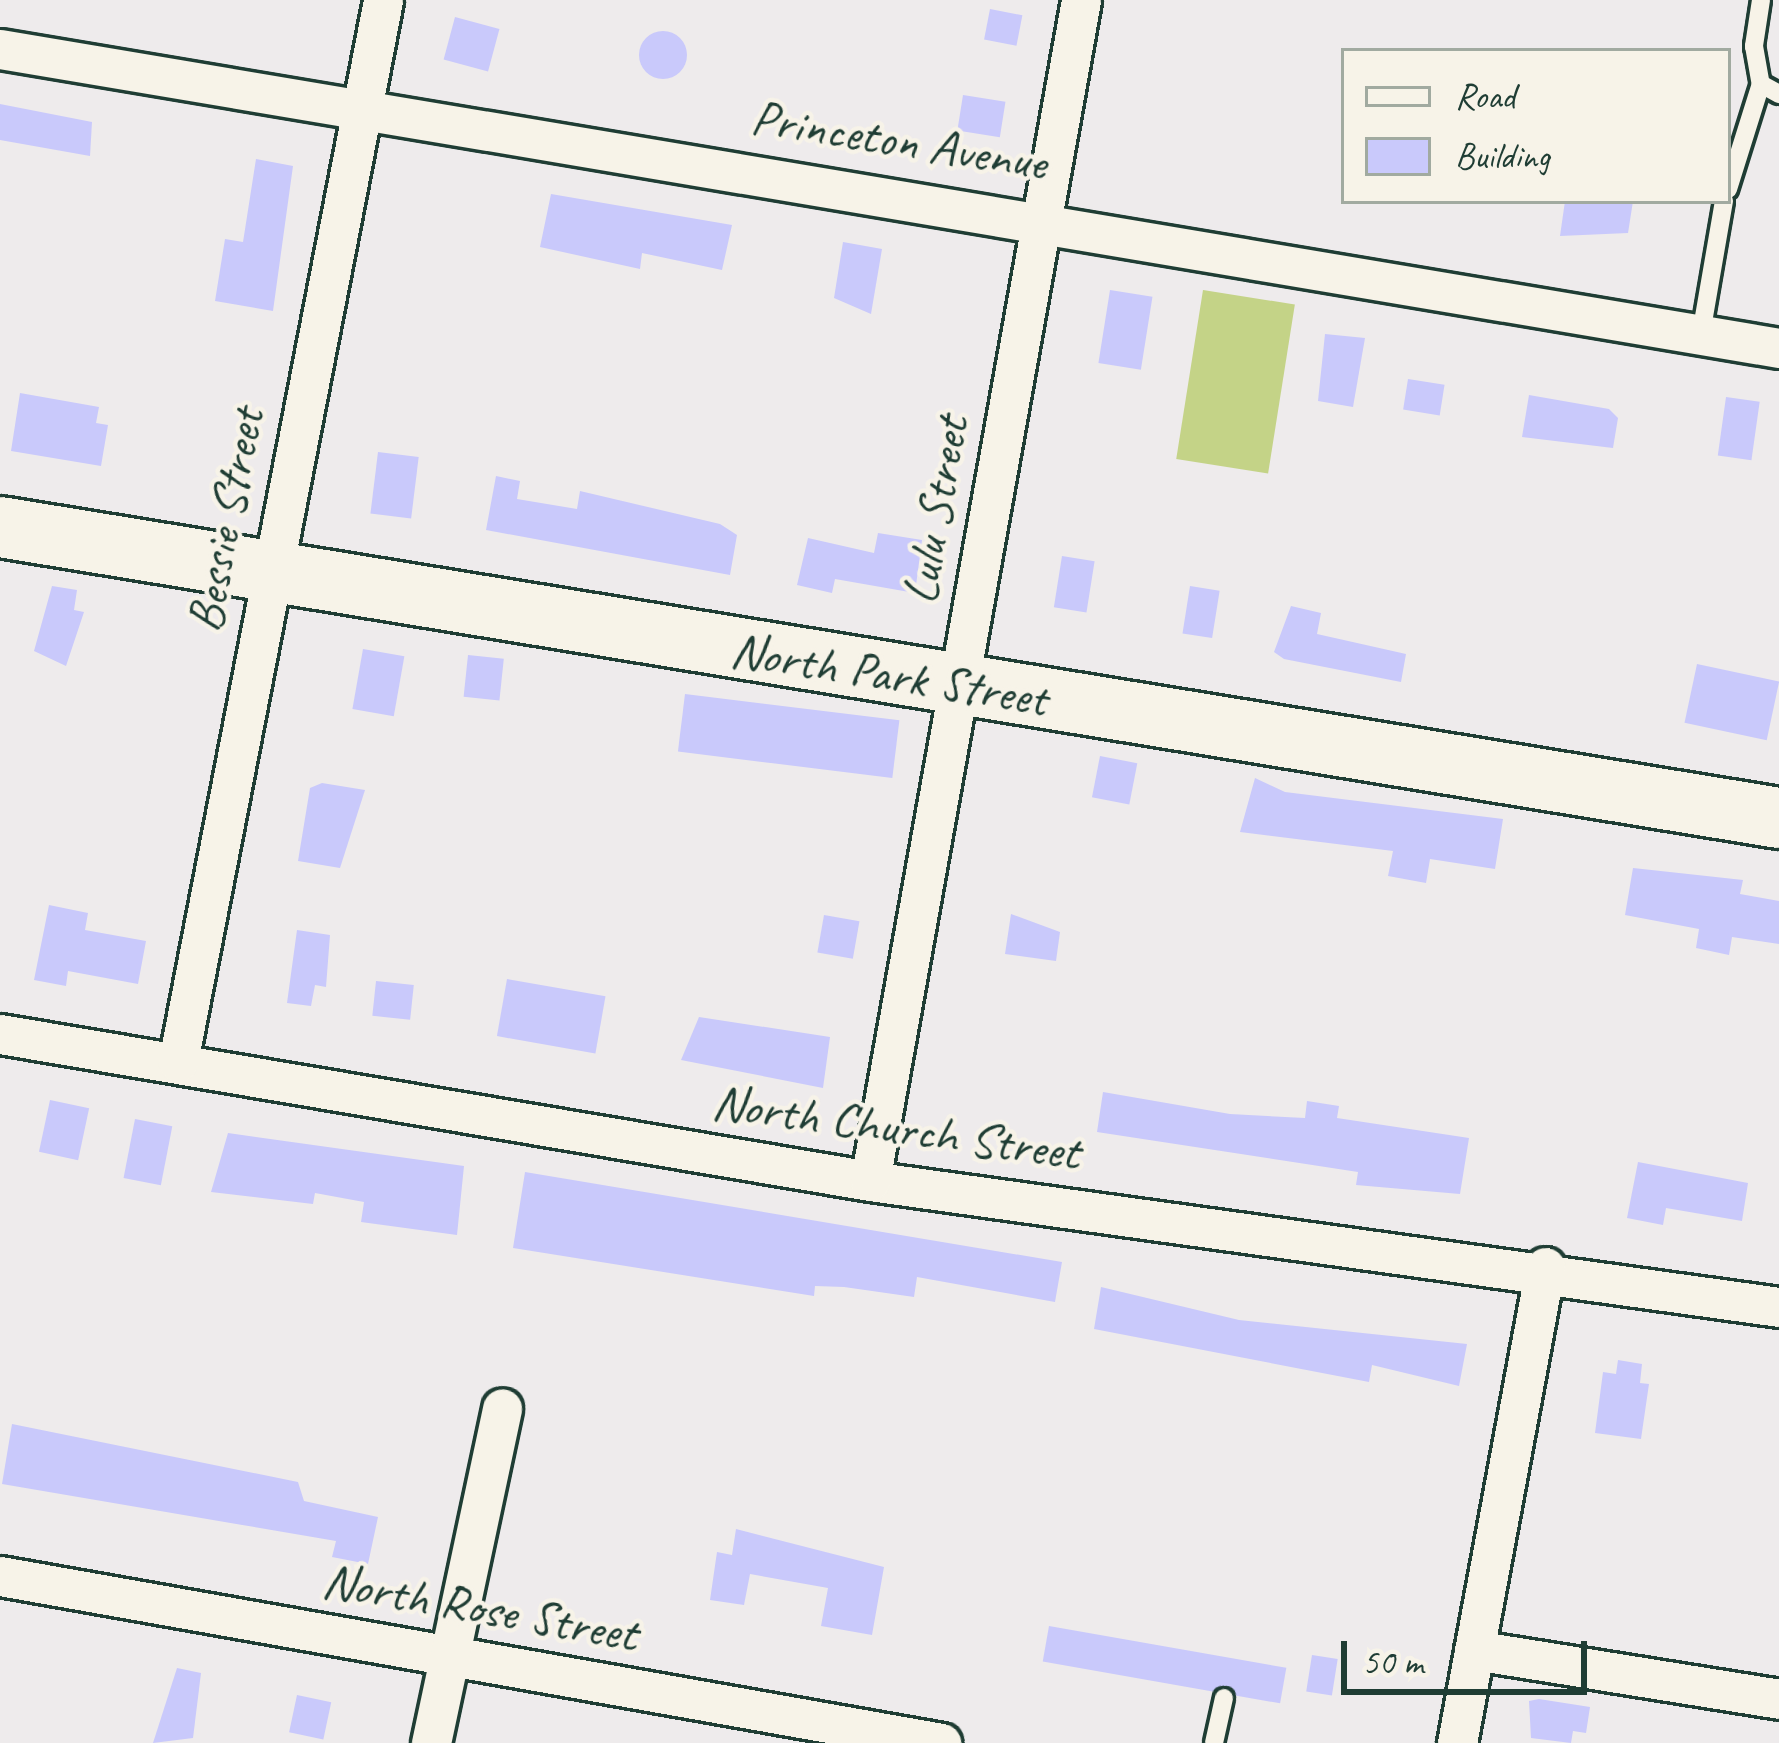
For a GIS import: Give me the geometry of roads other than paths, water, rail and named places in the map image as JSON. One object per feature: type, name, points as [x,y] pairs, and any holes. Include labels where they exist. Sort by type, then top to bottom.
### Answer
[{"type":"main road","name":"North Park Street","points":[[0,527],[1779,818]]},
{"type":"street","name":"Bessie Street","points":[[178,1062],[269,571],[383,0]]},
{"type":"street","name":"Lulu Street","points":[[870,1181],[1081,0]]},
{"type":"street","name":"Princeton Avenue","points":[[0,49],[1042,218],[1779,348]]},
{"type":"street","name":"North Church Street","points":[[0,1034],[870,1181],[1544,1267],[1779,1307]]},
{"type":"street","points":[[1457,1743],[1544,1267]]},
{"type":"street","points":[[431,1743],[502,1408]]},
{"type":"street","name":"North Rose Street","points":[[0,1576],[941,1743]]},
{"type":"street","points":[[1474,1650],[1779,1699]]},
{"type":"lane","points":[[1731,182],[1770,89],[1761,0]]},
{"type":"lane","points":[[1701,334],[1723,204]]},
{"type":"lane","points":[[1214,1743],[1224,1698]]}]
